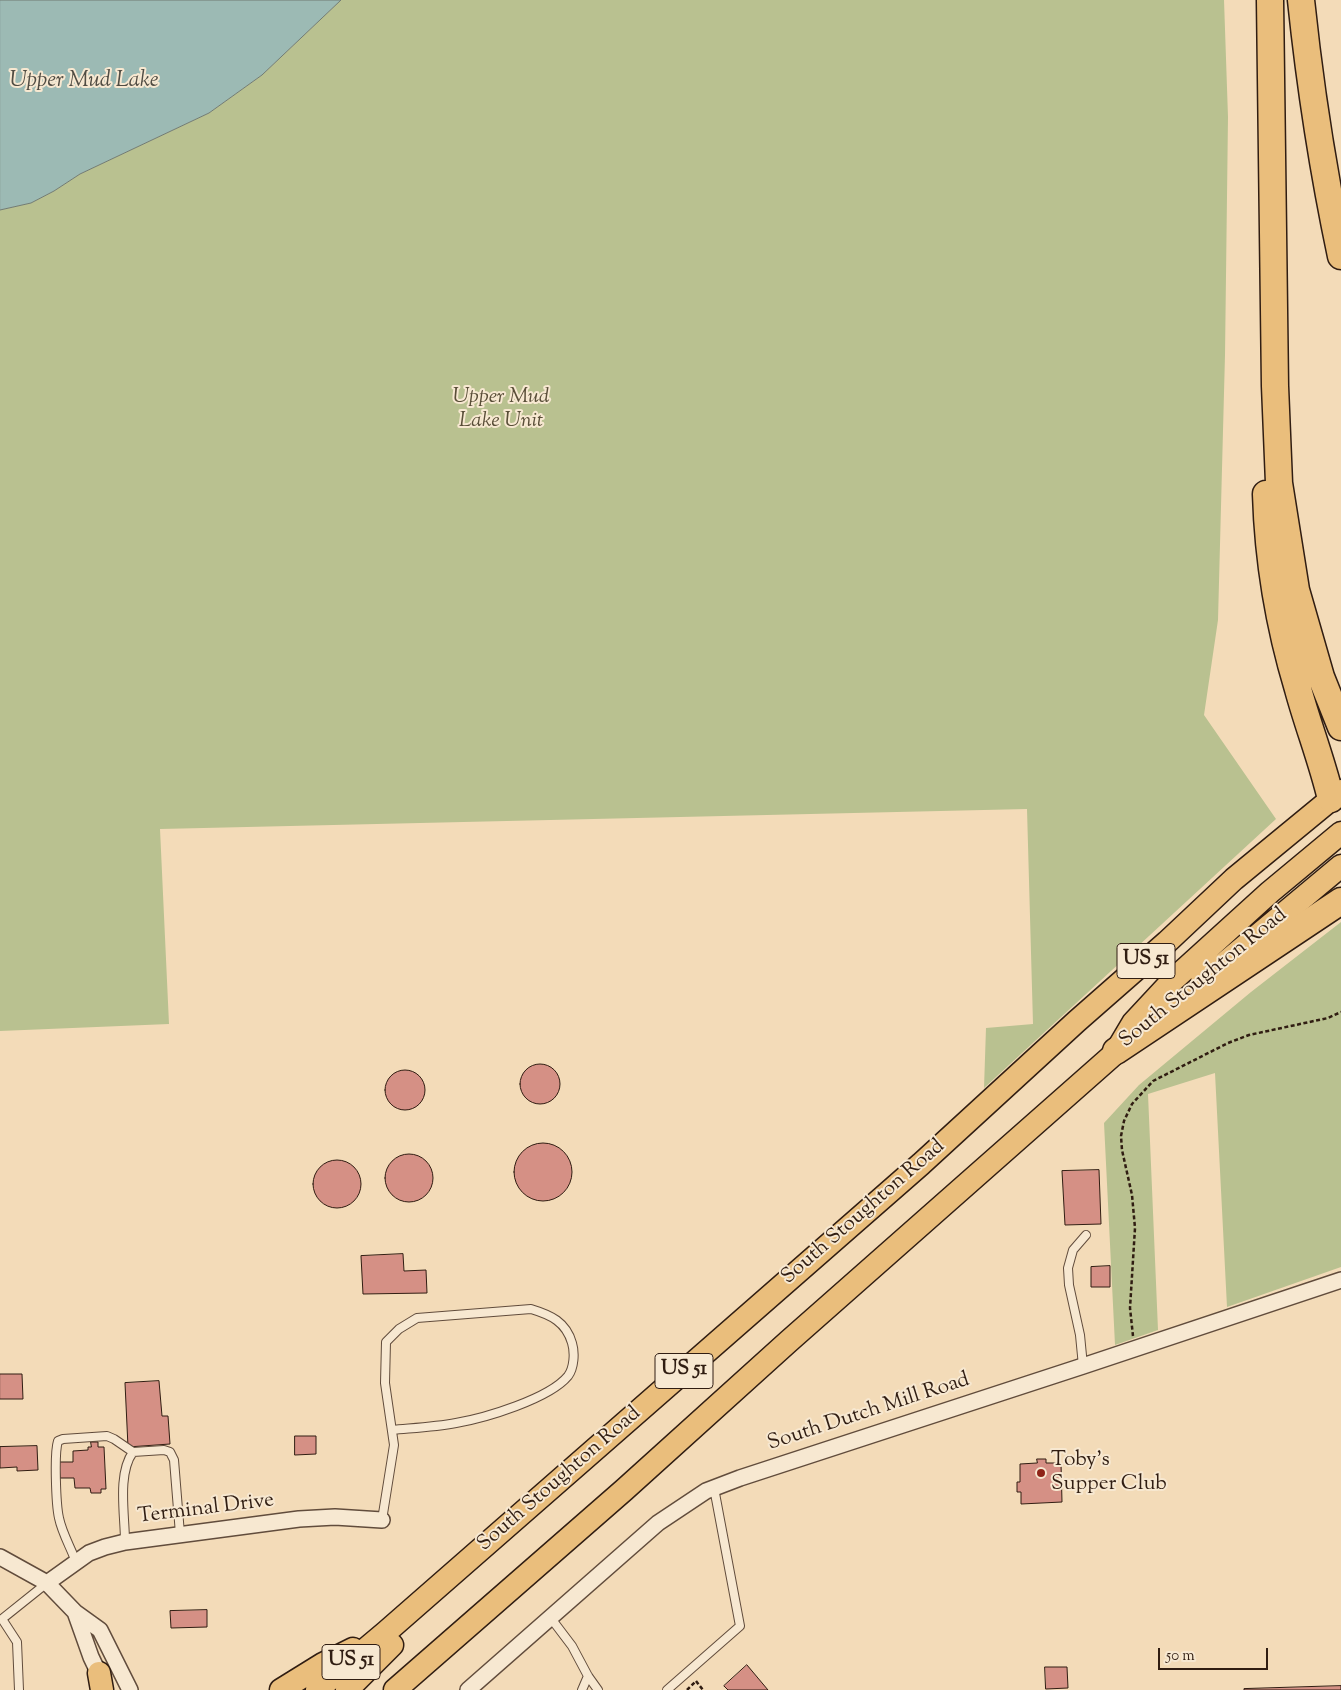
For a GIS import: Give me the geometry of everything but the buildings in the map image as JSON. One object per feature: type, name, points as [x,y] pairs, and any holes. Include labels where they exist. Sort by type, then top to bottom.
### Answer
[{"type":"highway","points":[[1270,0],[1275,386],[1279,483],[1296,590],[1322,677],[1341,727]]},
{"type":"highway","points":[[1301,0],[1311,88],[1328,196],[1341,256]]},
{"type":"highway","points":[[1275,386],[1266,476],[1267,522],[1273,580],[1281,624],[1297,689],[1325,775],[1336,795]]},
{"type":"highway","points":[[1116,1051],[1341,902]]},
{"type":"main road","name":"South Stoughton Road","points":[[385,1633],[920,1164],[1167,942],[1234,879],[1336,795]]},
{"type":"main road","points":[[1116,1051],[1133,1023],[1163,991],[1270,892],[1341,833]]},
{"type":"main road","name":"South Stoughton Road","points":[[395,1690],[624,1490],[1116,1051],[1341,866]]},
{"type":"main road","points":[[346,1690],[398,1640],[406,1615]]},
{"type":"main road","points":[[281,1690],[323,1664],[385,1633]]},
{"type":"main road","name":"US 51","points":[[317,1690],[385,1633]]},
{"type":"street","name":"South Dutch Mill Road","points":[[468,1690],[658,1523],[706,1491],[740,1478],[1341,1280]]},
{"type":"street","name":"Terminal Drive","points":[[47,1583],[89,1553],[125,1542],[335,1517],[382,1520]]},
{"type":"street","points":[[0,1557],[47,1583],[75,1612],[100,1630],[130,1690]]},
{"type":"street","points":[[75,1612],[103,1684]]},
{"type":"lane","points":[[1083,1366],[1080,1335],[1069,1285],[1068,1268],[1073,1250],[1086,1235]]},
{"type":"lane","points":[[382,1520],[394,1445],[385,1383],[386,1342],[399,1329],[417,1318],[531,1309],[547,1314],[559,1321],[569,1333],[574,1349],[573,1364],[568,1376],[555,1388],[520,1405],[492,1415],[456,1423],[392,1430]]},
{"type":"lane","points":[[76,1562],[59,1518],[56,1446],[58,1441],[63,1439],[106,1436],[133,1452],[164,1450],[170,1452],[174,1460],[180,1534]]},
{"type":"lane","points":[[125,1542],[123,1477],[128,1459],[133,1452]]},
{"type":"lane","points":[[667,1690],[740,1626],[714,1488]]},
{"type":"lane","points":[[19,1690],[17,1642],[1,1619],[47,1583]]},
{"type":"lane","points":[[550,1617],[572,1646],[598,1690]]},
{"type":"lane","points":[[582,1690],[588,1676]]},
{"type":"path","points":[[1134,1348],[1130,1308],[1135,1228],[1132,1195],[1122,1150],[1121,1136],[1124,1121],[1132,1104],[1153,1081],[1228,1043],[1249,1035],[1328,1018],[1341,1012]]},
{"type":"path","points":[[687,1690],[696,1681],[703,1690]]},
{"type":"green space","name":"Upper Mud Lake Unit","points":[[341,0],[1224,0],[1228,117],[1225,355],[1218,620],[1204,715],[1276,819],[984,1088],[986,1028],[1033,1024],[1027,809],[160,829],[169,1024],[0,1031],[0,210],[31,203],[80,174],[209,113],[262,75]]},
{"type":"green space","points":[[1341,922],[1341,1267],[1227,1307],[1215,1073],[1148,1094],[1158,1330],[1115,1345],[1104,1123],[1139,1085],[1251,992]]},
{"type":"water","name":"Upper Mud Lake","points":[[0,0],[341,0],[262,75],[209,113],[80,174],[31,203],[0,210]]},
{"type":"place","name":"Toby's Supper Club","points":[[1041,1473]]}]
